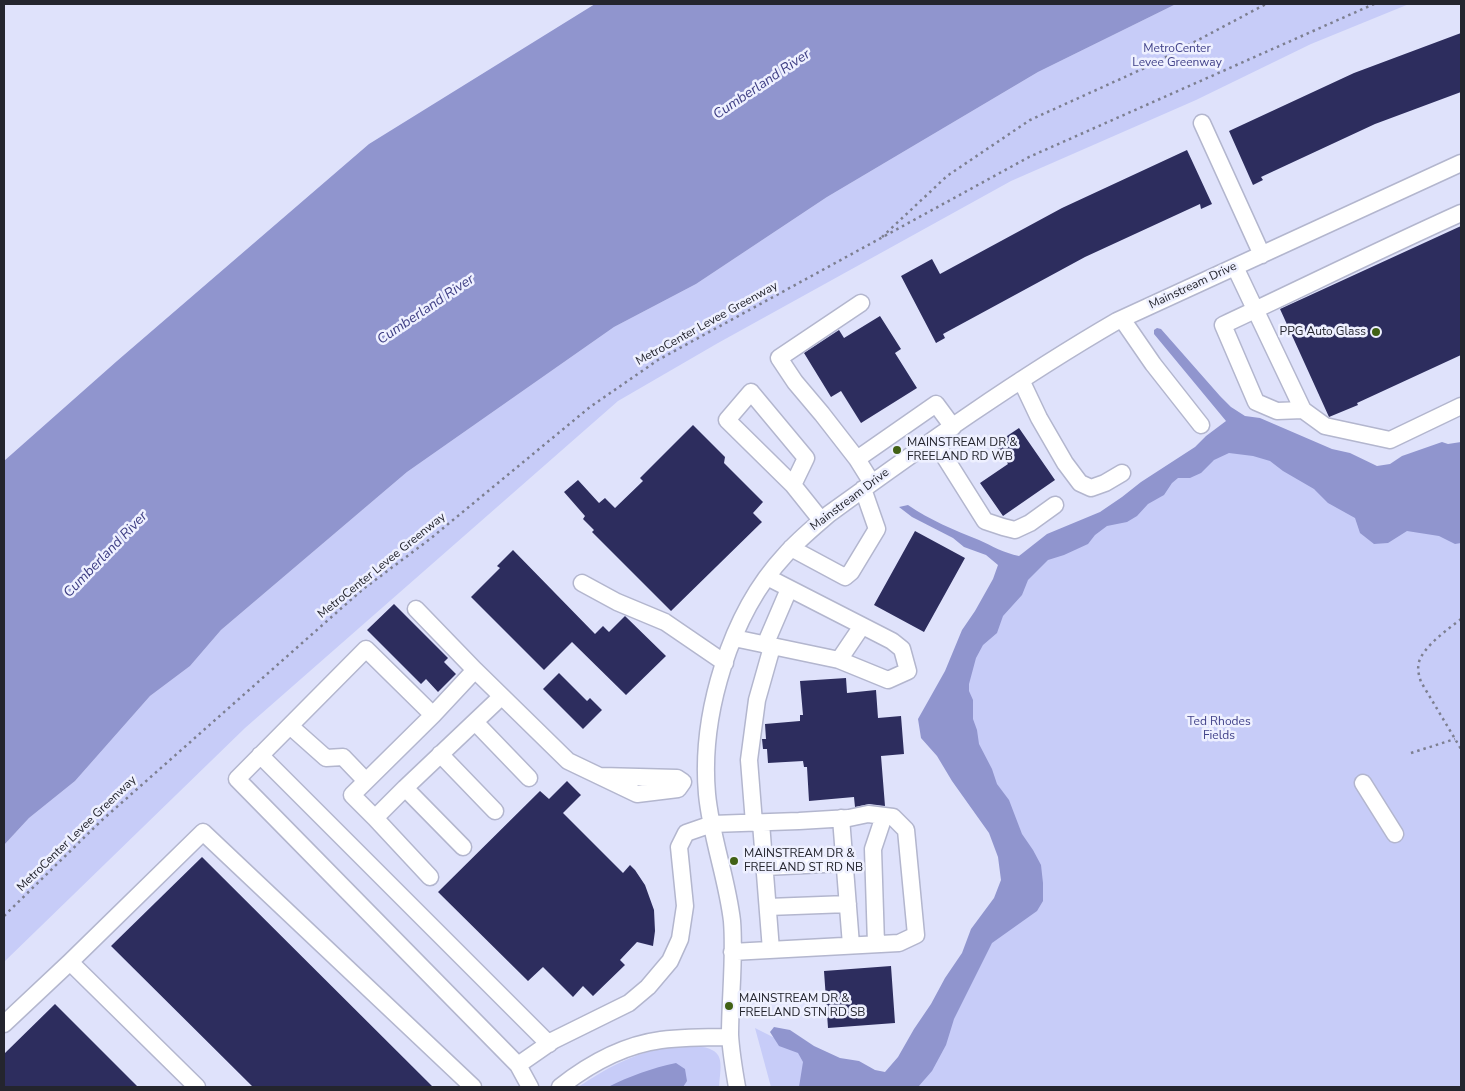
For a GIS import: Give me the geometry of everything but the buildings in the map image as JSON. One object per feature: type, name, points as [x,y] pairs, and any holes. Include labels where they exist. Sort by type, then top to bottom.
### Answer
[{"type":"street","points":[[1202,122],[1262,255]]},
{"type":"street","name":"Mainstream Drive","points":[[737,1087],[730,1037],[733,930],[730,906],[707,794],[708,737],[712,710],[724,662],[752,600],[767,577],[791,548],[821,520],[934,440],[1066,351],[1122,319],[1461,163]]},
{"type":"street","points":[[1303,410],[1277,411],[1256,402],[1223,325],[1461,213]]},
{"type":"street","points":[[1235,267],[1303,410],[1325,426],[1390,440],[1461,406]]},
{"type":"street","points":[[791,548],[845,577],[851,572],[877,529],[868,486],[857,459],[778,358],[861,303]]},
{"type":"street","points":[[1122,319],[1153,364],[1201,425]]},
{"type":"street","points":[[1021,380],[1038,418],[1080,483],[1091,488],[1105,483],[1122,473]]},
{"type":"street","points":[[793,485],[806,458],[751,392],[726,420],[793,485],[821,520]]},
{"type":"street","points":[[857,459],[936,404],[953,427]]},
{"type":"street","points":[[934,440],[985,521],[1015,530],[1055,505]]},
{"type":"street","points":[[734,638],[839,660],[888,680],[908,671],[902,649],[892,641],[767,577]]},
{"type":"street","points":[[582,583],[617,602],[665,622],[724,662]]},
{"type":"street","points":[[772,950],[765,867],[749,760],[757,700],[769,646],[789,589]]},
{"type":"street","points":[[416,609],[501,697],[568,761],[637,794],[678,789],[683,782],[707,781]]},
{"type":"street","points":[[839,660],[862,626]]},
{"type":"street","points":[[433,715],[366,649],[236,779],[518,1065],[530,1087]]},
{"type":"street","points":[[430,877],[352,795],[433,715],[475,670]]},
{"type":"street","points":[[375,818],[501,697]]},
{"type":"street","points":[[475,722],[529,778]]},
{"type":"street","points":[[290,726],[326,758],[343,757],[366,781]]},
{"type":"street","points":[[440,754],[495,811]]},
{"type":"street","points":[[260,755],[549,1044]]},
{"type":"street","points":[[1363,783],[1395,834]]},
{"type":"street","points":[[405,788],[463,847]]},
{"type":"street","points":[[518,1065],[549,1044],[629,1003],[648,987],[670,961],[680,939],[685,906],[679,847],[686,833],[712,824],[841,818],[868,814],[893,817],[906,830],[916,935],[899,943],[732,952]]},
{"type":"street","points":[[876,944],[873,850],[884,816]]},
{"type":"street","points":[[841,818],[851,945]]},
{"type":"street","points":[[4,1024],[203,832],[474,1087]]},
{"type":"street","points":[[765,867],[845,862]]},
{"type":"street","points":[[768,907],[848,904]]},
{"type":"street","points":[[70,962],[197,1087]]},
{"type":"street","points":[[560,1087],[587,1068],[641,1044],[660,1040],[730,1037]]},
{"type":"path","points":[[879,240],[947,176],[1030,120],[1149,66],[1266,4]]},
{"type":"path","name":"MetroCenter Levee Greenway","points":[[4,916],[101,820],[362,590],[430,539],[590,407],[658,360],[1029,157],[1374,4]]},
{"type":"path","points":[[1461,619],[1424,652],[1419,662],[1418,671],[1421,682],[1461,749]]},
{"type":"path","points":[[1411,753],[1455,739]]},
{"type":"green space","name":"MetroCenter Levee Greenway","points":[[1176,4],[1409,4],[1311,44],[1196,100],[1011,181],[718,343],[618,401],[245,728],[4,962],[4,845],[29,818],[75,781],[150,696],[190,666],[221,630],[407,472],[614,327],[696,284],[827,197],[1038,72]]},
{"type":"green space","name":"Ted Rhodes Fields","points":[[1244,434],[1394,471],[1461,457],[1461,1087],[883,1087],[1013,891],[995,818],[935,724],[1001,585]]},
{"type":"green space","points":[[755,1028],[872,1087],[771,1087]]},
{"type":"green space","points":[[696,1046],[713,1050],[717,1054],[721,1064],[719,1087],[578,1087],[609,1068],[641,1054],[668,1047]]},
{"type":"water","name":"Cumberland River","points":[[595,4],[1176,4],[1038,72],[827,197],[696,284],[614,327],[407,472],[221,630],[190,666],[150,696],[75,781],[29,818],[4,845],[4,461],[369,144]]},
{"type":"water","points":[[1157,328],[1161,329],[1231,407],[1245,416],[1260,418],[1332,449],[1350,453],[1377,466],[1390,464],[1402,456],[1442,442],[1448,444],[1461,442],[1461,543],[1455,544],[1439,536],[1407,531],[1388,543],[1374,544],[1360,533],[1355,518],[1328,503],[1314,489],[1270,461],[1253,456],[1229,453],[1214,460],[1201,473],[1190,478],[1178,478],[1164,495],[1148,504],[1137,516],[1127,522],[1107,526],[1095,535],[1088,544],[1048,560],[1028,580],[1022,595],[1003,616],[997,633],[983,645],[976,658],[969,684],[969,691],[973,700],[973,719],[979,744],[992,769],[997,784],[1009,800],[1022,834],[1041,865],[1043,901],[1037,911],[992,943],[954,1019],[946,1045],[932,1071],[918,1087],[799,1087],[803,1062],[798,1053],[779,1046],[770,1032],[774,1027],[790,1030],[814,1046],[840,1058],[859,1061],[875,1070],[885,1072],[898,1057],[962,953],[971,929],[994,898],[1001,880],[998,857],[989,833],[952,781],[937,756],[921,738],[918,719],[945,671],[962,630],[993,579],[998,565],[986,555],[964,547],[953,538],[912,517],[899,507],[908,505],[942,524],[1003,551],[1019,556],[1047,534],[1100,512],[1141,482],[1195,447],[1226,421],[1154,334],[1154,330]]},
{"type":"water","points":[[676,1063],[685,1069],[687,1081],[683,1087],[608,1087],[658,1067]]},
{"type":"place","name":"PPG Auto Glass","points":[[1376,332]]},
{"type":"place","name":"MAINSTREAM DR & FREELAND RD WB","points":[[897,450]]},
{"type":"place","name":"MAINSTREAM DR & FREELAND ST RD NB","points":[[734,861]]},
{"type":"place","name":"MAINSTREAM DR & FREELAND STN RD SB","points":[[729,1006]]}]
